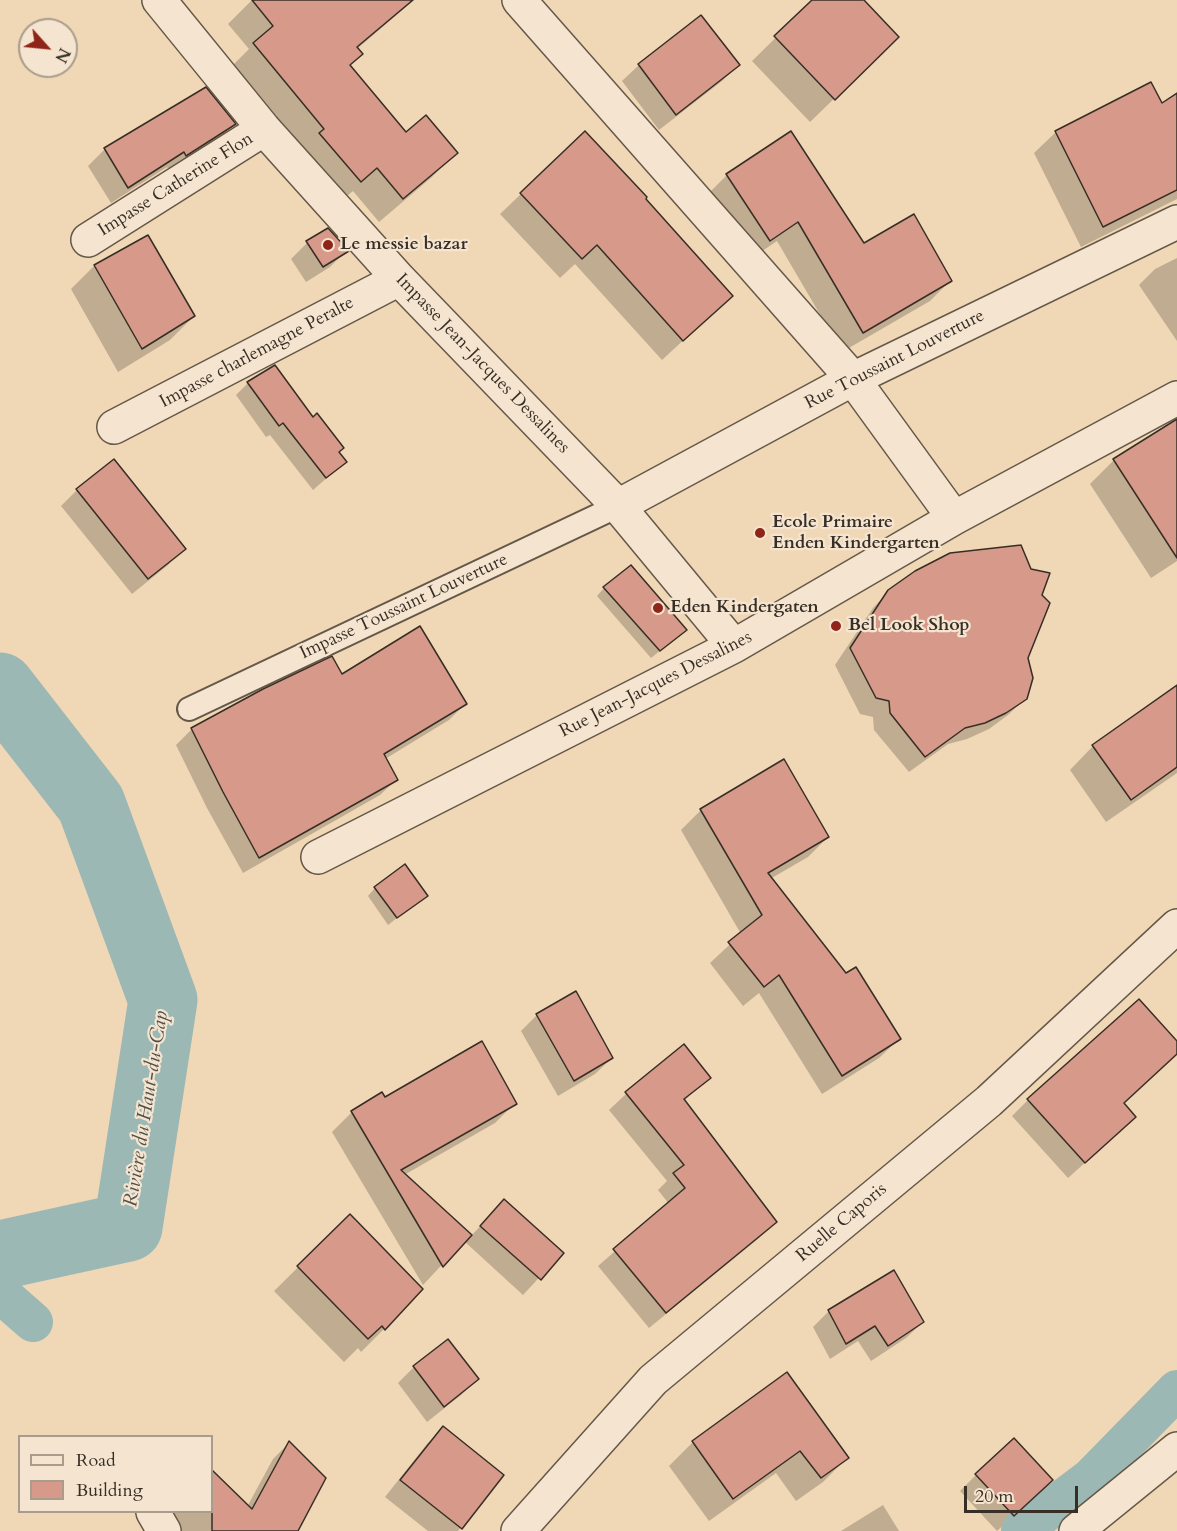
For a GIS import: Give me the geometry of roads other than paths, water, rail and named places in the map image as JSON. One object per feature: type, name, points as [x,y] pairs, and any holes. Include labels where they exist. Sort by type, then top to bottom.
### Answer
[{"type":"street","name":"Impasse Jean-Jacques Dessalines","points":[[159,0],[264,129],[399,279],[618,506],[734,646]]},
{"type":"street","points":[[519,0],[852,379],[954,518]]},
{"type":"street","name":"Impasse Catherine Flon","points":[[88,240],[264,129]]},
{"type":"street","name":"Rue Toussaint Louverture","points":[[618,506],[852,379],[1177,222]]},
{"type":"street","name":"Impasse charlemagne Peralte","points":[[114,427],[399,279]]},
{"type":"street","name":"Rue Jean-Jacques Dessalines","points":[[318,856],[734,646],[954,518],[1177,398]]},
{"type":"street","name":"Ruelle Caporis","points":[[518,1531],[653,1380],[989,1101],[1177,926]]},
{"type":"street","points":[[1076,1531],[1177,1449]]},
{"type":"street","points":[[154,1513],[164,1531]]},
{"type":"lane","name":"Impasse Toussaint Louverture","points":[[189,709],[618,506]]},
{"type":"waterway","name":"Rivière du Haut-du-Cap","points":[[0,687],[91,804],[163,1000],[128,1227],[0,1255]]},
{"type":"waterway","points":[[0,1293],[33,1322]]},
{"type":"waterway","points":[[1021,1531],[1091,1478],[1177,1390]]},
{"type":"place","name":"Le messie bazar","points":[[328,245]]},
{"type":"place","name":"Ecole Primaire Enden Kindergarten","points":[[760,533]]},
{"type":"place","name":"Eden Kindergaten","points":[[658,608]]},
{"type":"place","name":"Bel Look Shop","points":[[836,626]]}]
